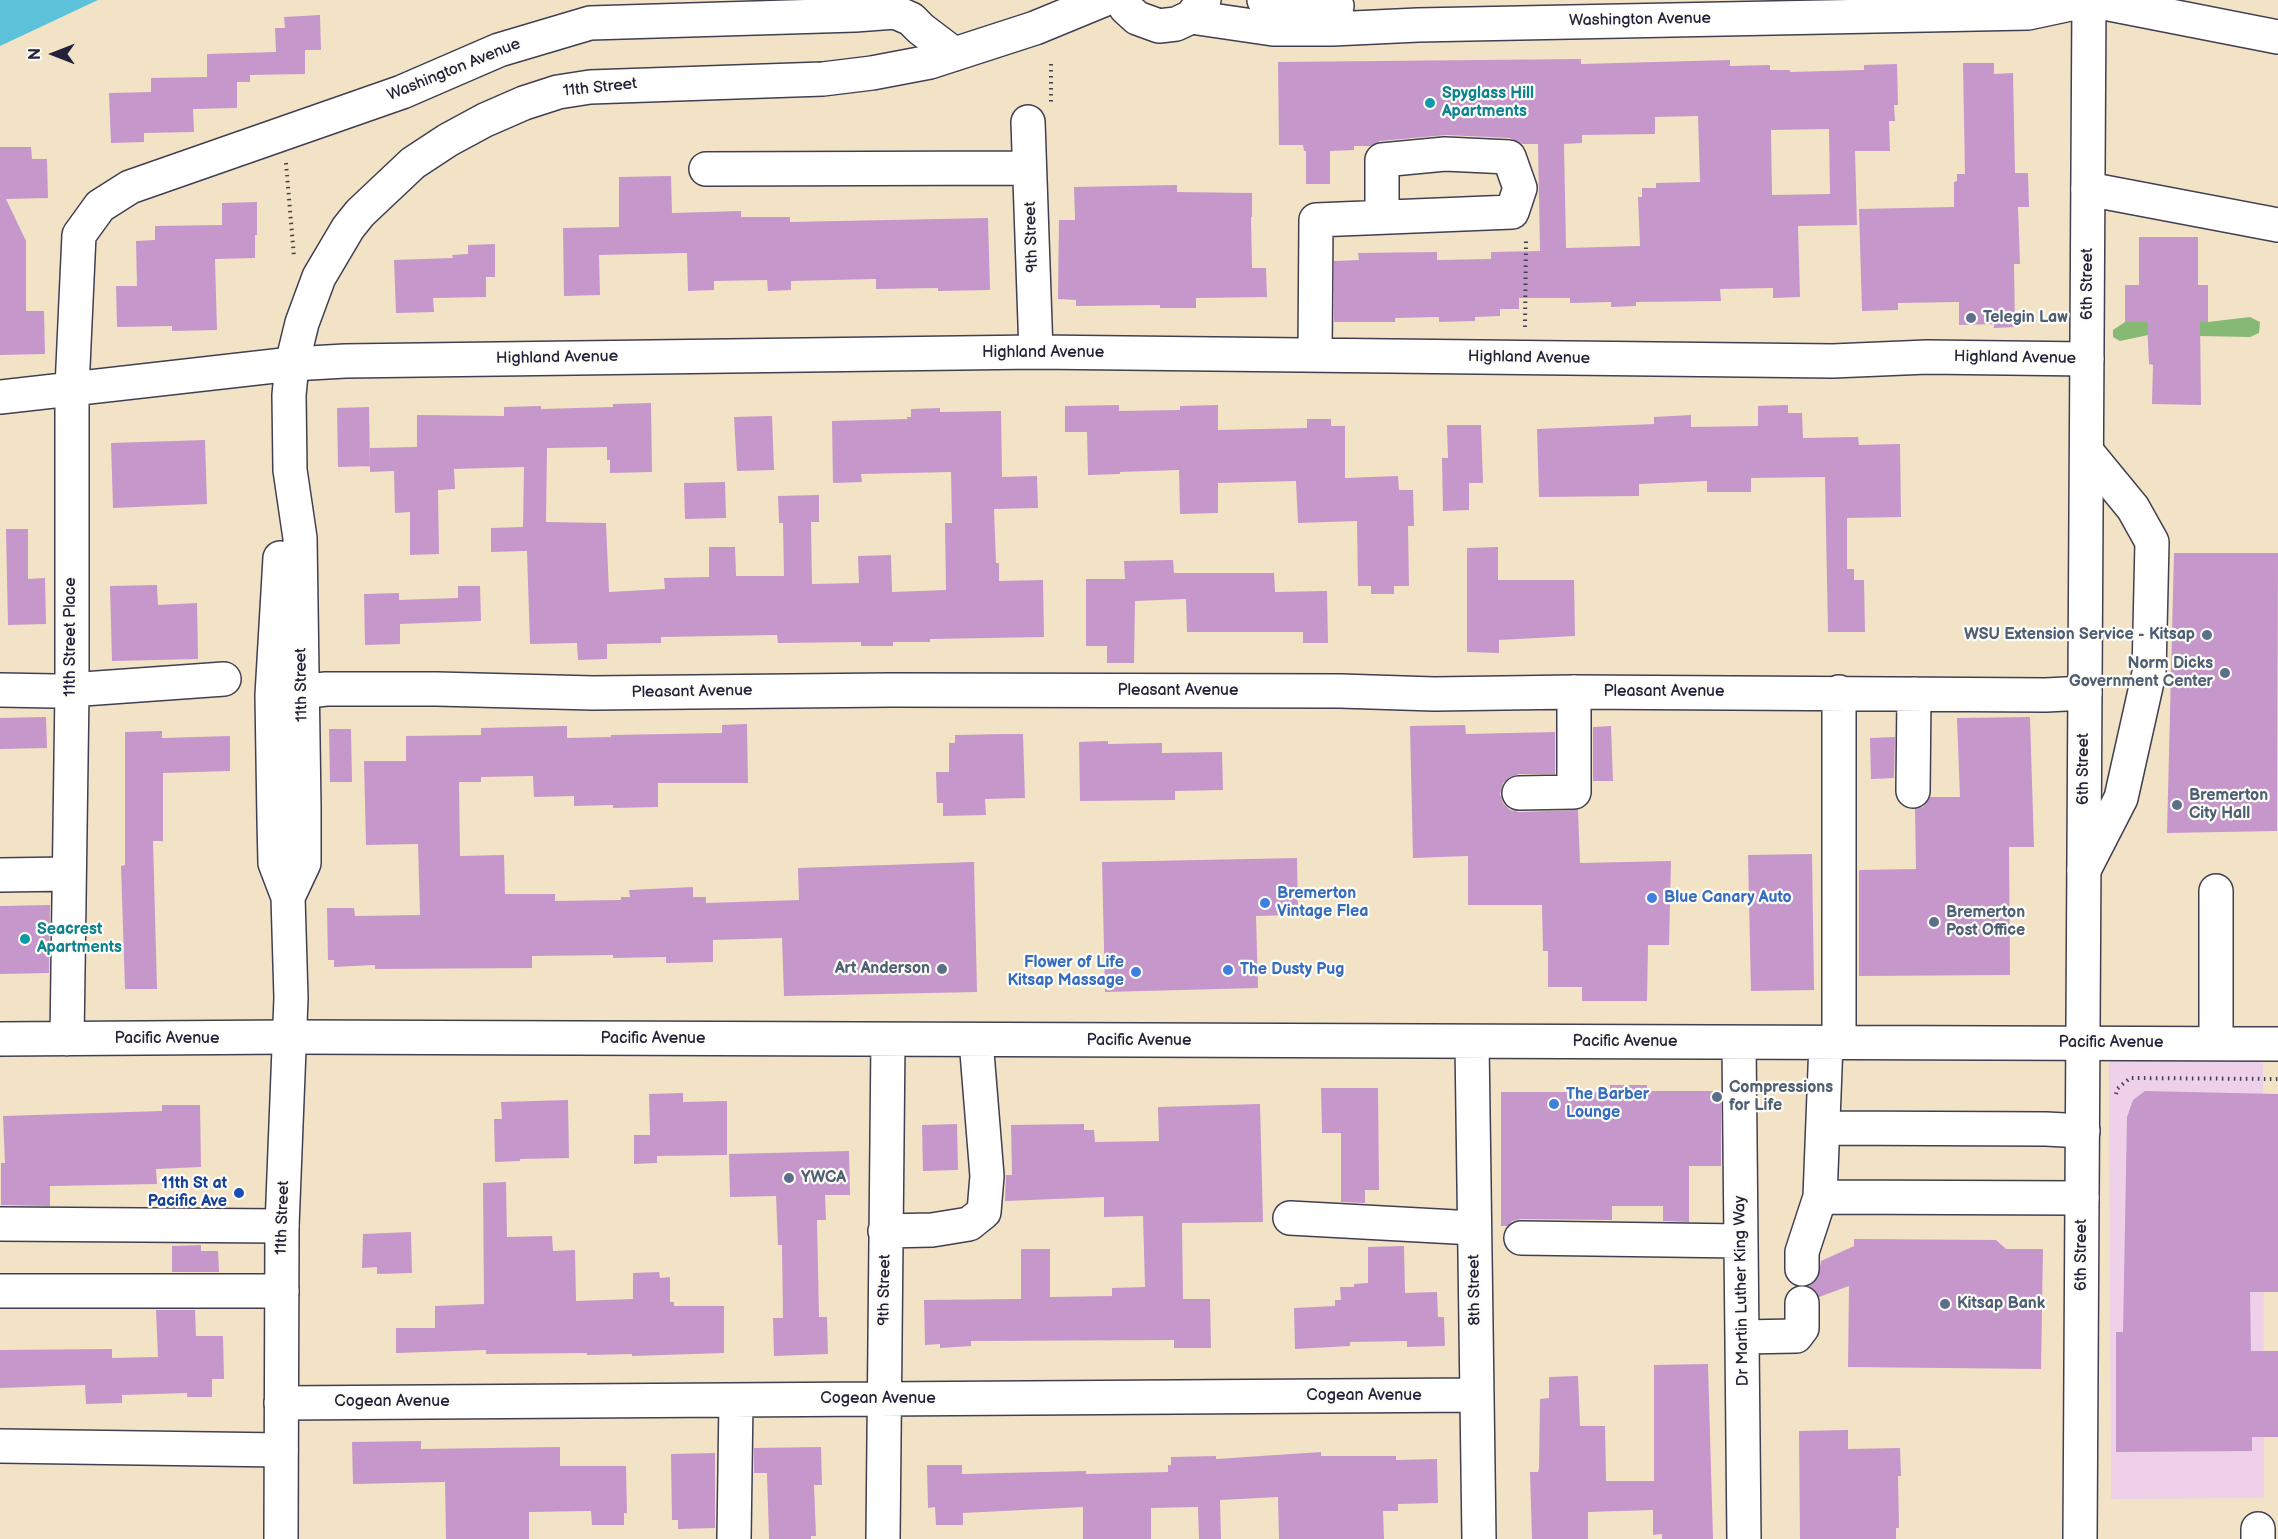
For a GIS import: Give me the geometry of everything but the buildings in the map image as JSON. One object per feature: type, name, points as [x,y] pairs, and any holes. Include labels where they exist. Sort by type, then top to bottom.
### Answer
[{"type":"street","name":"11th Street","points":[[280,1539],[282,1226],[291,1037],[288,897],[304,863],[287,694],[300,538],[290,470],[289,395],[292,364],[312,291],[348,228],[374,198],[412,163],[485,120],[524,103],[558,92],[590,87],[823,79],[872,73],[930,62],[1035,28],[1103,0]]},
{"type":"street","points":[[1122,0],[1126,8],[1137,18],[1159,26],[1176,24],[1198,8]]},
{"type":"street","points":[[1264,0],[1297,7],[1518,0]]},
{"type":"street","name":"Washington Avenue","points":[[1198,8],[1273,29],[1332,29],[1430,24],[2028,13],[2089,0],[2278,37]]},
{"type":"street","name":"6th Street","points":[[2080,1539],[2089,0]]},
{"type":"street","name":"Washington Avenue","points":[[79,235],[100,206],[130,187],[402,92],[499,50],[590,23],[895,12],[911,18],[921,29],[954,54]]},
{"type":"street","name":"9th Street","points":[[1036,352],[1029,168],[1040,115]]},
{"type":"street","points":[[1315,355],[1316,220],[1512,212],[1520,188],[1509,157],[1445,154],[1382,160],[1382,217]]},
{"type":"street","points":[[706,169],[1029,168]]},
{"type":"street","points":[[2088,189],[2278,225]]},
{"type":"street","name":"11th Street Place","points":[[67,1039],[72,690],[72,388],[79,235]]},
{"type":"street","name":"Highland Avenue","points":[[0,397],[292,364],[345,361],[1036,352],[1833,361],[1927,357],[2088,359]]},
{"type":"street","points":[[2084,870],[2121,798],[2149,673],[2152,542],[2133,508],[2088,452]]},
{"type":"street","points":[[0,690],[72,690],[224,680]]},
{"type":"street","name":"Pleasant Avenue","points":[[287,694],[326,689],[593,693],[891,690],[1340,691],[1434,694],[2085,693]]},
{"type":"street","points":[[1519,793],[1574,792],[1574,692]]},
{"type":"street","points":[[1802,1269],[1802,1252],[1820,1197],[1823,1128],[1833,1043],[1839,692]]},
{"type":"street","points":[[1913,791],[1914,694]]},
{"type":"street","points":[[0,875],[69,874]]},
{"type":"street","points":[[2216,891],[2216,1044]]},
{"type":"street","name":"Pacific Avenue","points":[[0,1039],[291,1037],[2278,1044]]},
{"type":"street","name":"9th Street","points":[[883,1539],[888,1040]]},
{"type":"street","points":[[885,1231],[932,1230],[969,1224],[984,1212],[987,1176],[976,1040]]},
{"type":"street","name":"8th Street","points":[[1473,1042],[1479,1539]]},
{"type":"street","name":"Dr Martin Luther King Way","points":[[1739,1042],[1744,1539]]},
{"type":"street","points":[[1823,1128],[2083,1131]]},
{"type":"street","points":[[1820,1197],[2082,1198]]},
{"type":"street","points":[[1290,1218],[1474,1228]]},
{"type":"street","points":[[0,1224],[282,1226]]},
{"type":"street","points":[[1521,1238],[1741,1241]]},
{"type":"street","points":[[0,1291],[282,1291]]},
{"type":"street","points":[[1742,1336],[1796,1336],[1802,1328],[1802,1303]]},
{"type":"street","name":"Cogean Avenue","points":[[280,1403],[1476,1395]]},
{"type":"street","points":[[734,1539],[736,1400]]},
{"type":"street","points":[[0,1446],[280,1450]]},
{"type":"path","points":[[1040,115],[1051,64]]},
{"type":"path","points":[[285,156],[295,265]]},
{"type":"path","points":[[1512,212],[1526,230],[1525,329]]},
{"type":"path","points":[[2115,1096],[2117,1089],[2130,1078],[2278,1080]]},
{"type":"shaded area","points":[[2263,1060],[2264,1498],[2111,1499],[2109,1061]]},
{"type":"green space","points":[[2250,317],[2260,322],[2259,333],[2250,337],[2148,335],[2120,341],[2113,337],[2113,330],[2125,322],[2208,322]]},
{"type":"water","points":[[0,0],[98,0],[0,46]]},
{"type":"place","name":"Spyglass Hill Apartments","points":[[1430,103]]},
{"type":"place","name":"Telegin Law","points":[[1971,318]]},
{"type":"place","name":"WSU Extension Service - Kitsap","points":[[2207,635]]},
{"type":"place","name":"Norm Dicks Government Center","points":[[2225,673]]},
{"type":"place","name":"Bremerton City Hall","points":[[2177,805]]},
{"type":"place","name":"Blue Canary Auto","points":[[1652,898]]},
{"type":"place","name":"Bremerton Vintage Flea","points":[[1265,903]]},
{"type":"place","name":"Bremerton Post Office","points":[[1934,922]]},
{"type":"place","name":"Seacrest Apartments","points":[[25,939]]},
{"type":"place","name":"Art Anderson","points":[[942,969]]},
{"type":"place","name":"The Dusty Pug","points":[[1228,970]]},
{"type":"place","name":"Flower of Life Kitsap Massage","points":[[1136,972]]},
{"type":"place","name":"Compressions for Life","points":[[1717,1097]]},
{"type":"place","name":"The Barber Lounge","points":[[1554,1104]]},
{"type":"place","name":"YWCA","points":[[789,1178]]},
{"type":"place","name":"11th St at Pacific Ave","points":[[239,1193]]},
{"type":"place","name":"Kitsap Bank","points":[[1945,1304]]}]
